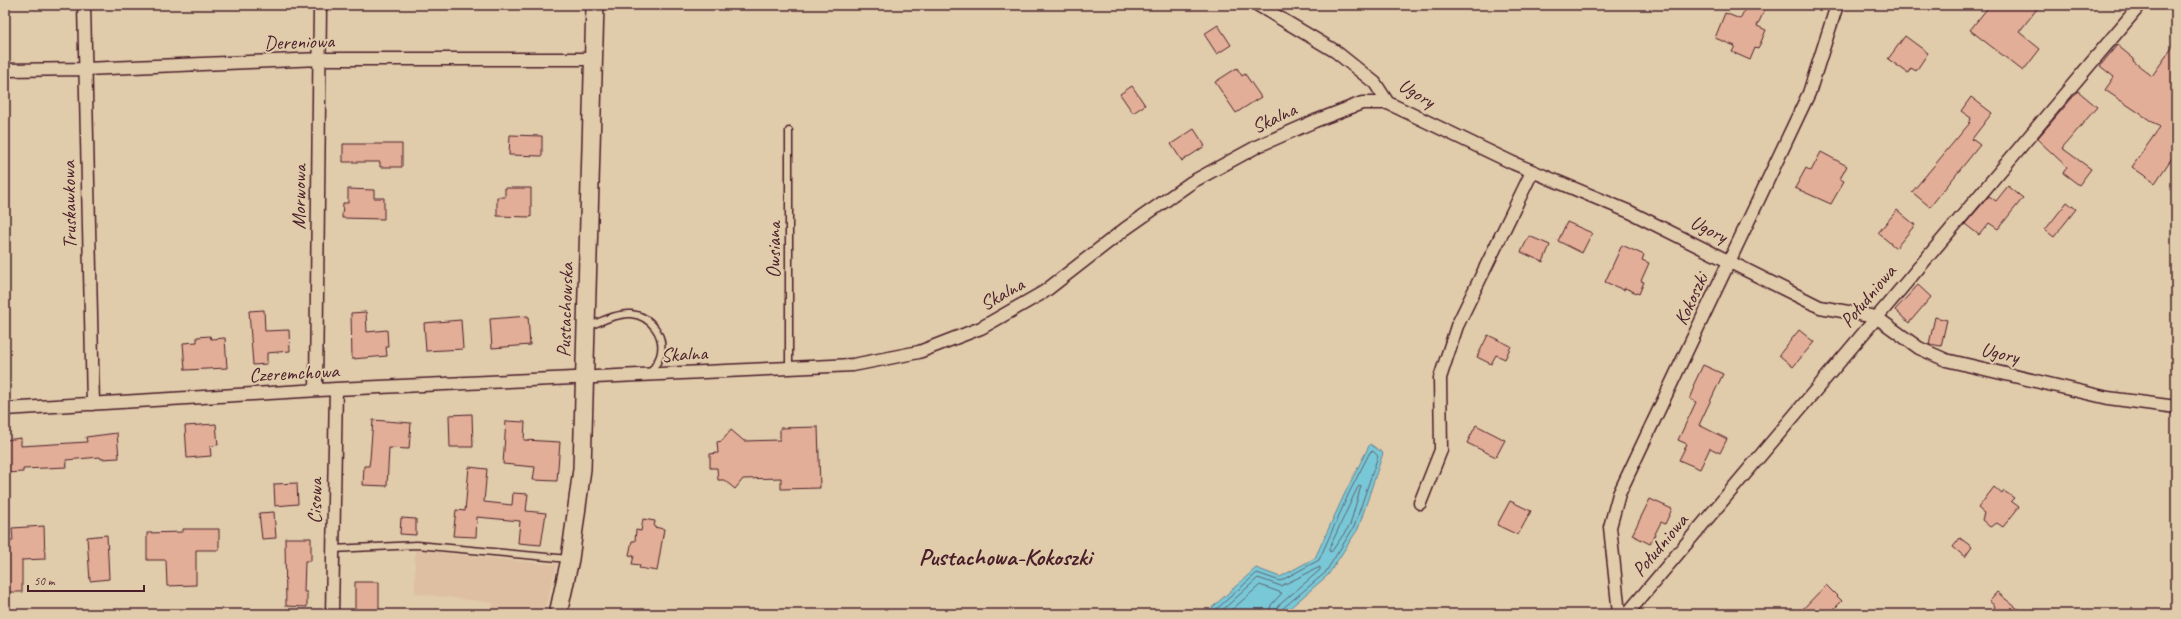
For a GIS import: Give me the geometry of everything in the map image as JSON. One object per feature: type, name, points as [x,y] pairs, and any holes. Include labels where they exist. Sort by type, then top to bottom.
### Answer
[{"type":"street","name":"Truskawkowa","points":[[84,5],[93,404]]},
{"type":"street","name":"Morwowa","points":[[316,390],[320,5]]},
{"type":"street","name":"Pustachowska","points":[[558,614],[570,560],[582,469],[595,5]]},
{"type":"street","name":"Ugory","points":[[1258,5],[1334,51],[1376,83],[1388,103],[1532,172],[1630,212],[1820,307],[1876,317],[1919,348],[1946,360],[2108,398],[2176,407]]},
{"type":"street","name":"Kokoszki","points":[[1619,614],[1610,527],[1619,494],[1809,93],[1837,5]]},
{"type":"street","name":"Południowa","points":[[1627,614],[2140,5]]},
{"type":"street","name":"Dereniowa","points":[[5,70],[85,69],[320,59],[594,59]]},
{"type":"street","name":"Skalna","points":[[585,376],[649,375],[853,365],[919,352],[981,328],[1044,292],[1125,228],[1192,182],[1258,146],[1315,121],[1362,103],[1388,103]]},
{"type":"street","points":[[1420,503],[1441,450],[1440,378],[1457,326],[1532,172]]},
{"type":"street","name":"Czeremchowa","points":[[5,409],[316,390],[538,381],[585,376]]},
{"type":"street","name":"Cisowa","points":[[332,614],[336,389]]},
{"type":"lane","name":"Owsiana","points":[[789,131],[789,368]]},
{"type":"lane","points":[[586,327],[614,317],[630,314],[646,318],[657,330],[661,341],[660,356],[649,375]]},
{"type":"lane","points":[[333,549],[417,544],[570,560]]},
{"type":"shaded area","points":[[415,550],[557,565],[543,614],[492,614],[493,603],[415,593]]},
{"type":"water","points":[[1370,444],[1383,453],[1358,529],[1328,575],[1283,614],[1205,614],[1256,568],[1280,577],[1315,558]]},
{"type":"building","points":[[1747,5],[1767,5],[1757,26],[1766,30],[1758,49],[1755,48],[1750,60],[1732,52],[1735,46],[1715,38],[1725,13],[1740,19]]},
{"type":"building","points":[[1990,5],[2040,5],[2019,32],[2040,49],[2023,71],[1970,30]]},
{"type":"building","points":[[1218,25],[1231,45],[1217,54],[1204,34]]},
{"type":"building","points":[[1905,36],[1928,53],[1916,71],[1911,68],[1908,73],[1888,59]]},
{"type":"building","points":[[2176,42],[2176,152],[2155,183],[2132,167],[2160,127],[2105,90],[2114,77],[2100,66],[2117,45],[2134,59],[2133,61],[2152,76]]},
{"type":"building","points":[[1237,68],[1242,76],[1245,74],[1261,97],[1236,113],[1215,82]]},
{"type":"building","points":[[1132,86],[1145,105],[1133,113],[1120,94]]},
{"type":"building","points":[[2078,91],[2097,107],[2062,148],[2091,169],[2079,185],[2063,173],[2067,167],[2037,139]]},
{"type":"building","points":[[1971,97],[1992,113],[1972,139],[1980,145],[1930,207],[1912,192],[1969,124],[1971,118],[1961,111]]},
{"type":"building","points":[[1194,129],[1205,146],[1182,161],[1171,144]]},
{"type":"building","points":[[510,135],[542,136],[542,156],[509,155]]},
{"type":"building","points":[[343,144],[402,144],[402,167],[380,167],[380,162],[343,162]]},
{"type":"building","points":[[1821,152],[1847,166],[1840,179],[1844,181],[1831,204],[1795,188],[1806,168],[1811,171]]},
{"type":"building","points":[[2008,186],[2023,198],[1998,229],[1989,223],[1979,235],[1965,224],[1989,196],[1996,201]]},
{"type":"building","points":[[505,188],[531,188],[531,217],[497,216],[497,197],[505,197]]},
{"type":"building","points":[[348,189],[374,190],[374,198],[384,198],[384,219],[342,218],[343,203],[348,203]]},
{"type":"building","points":[[2067,202],[2076,209],[2054,237],[2045,230]]},
{"type":"building","points":[[1897,210],[1915,225],[1896,248],[1878,233]]},
{"type":"building","points":[[1567,222],[1592,233],[1582,253],[1558,241]]},
{"type":"building","points":[[1529,236],[1550,245],[1543,262],[1521,252]]},
{"type":"building","points":[[1622,245],[1644,255],[1642,260],[1649,263],[1641,281],[1644,282],[1639,294],[1625,288],[1624,290],[1605,282]]},
{"type":"building","points":[[1918,285],[1931,297],[1909,323],[1895,310]]},
{"type":"building","points":[[264,310],[265,331],[289,330],[290,351],[267,353],[267,364],[253,365],[249,311]]},
{"type":"building","points":[[366,312],[367,332],[387,330],[387,356],[352,359],[351,313]]},
{"type":"building","points":[[528,316],[530,345],[492,348],[490,319]]},
{"type":"building","points":[[1935,317],[1947,320],[1941,346],[1929,344]]},
{"type":"building","points":[[461,320],[463,349],[426,351],[424,323]]},
{"type":"building","points":[[1799,330],[1814,342],[1793,367],[1779,355]]},
{"type":"building","points":[[1488,335],[1511,346],[1505,359],[1496,355],[1491,364],[1477,357]]},
{"type":"building","points":[[210,336],[211,339],[225,338],[227,368],[185,370],[183,343],[197,342],[197,337]]},
{"type":"building","points":[[1703,365],[1723,374],[1699,425],[1727,439],[1720,453],[1710,448],[1700,469],[1679,460],[1687,444],[1678,440],[1696,402],[1690,399],[1695,387],[1693,386]]},
{"type":"building","points":[[472,414],[473,447],[450,447],[449,415]]},
{"type":"building","points":[[373,420],[411,423],[409,449],[389,448],[387,486],[363,485],[364,466],[369,466]]},
{"type":"building","points":[[506,421],[525,422],[524,440],[560,442],[557,481],[533,480],[535,467],[503,464]]},
{"type":"building","points":[[216,424],[218,445],[210,446],[211,456],[187,458],[185,426]]},
{"type":"building","points":[[1476,425],[1505,440],[1496,457],[1467,443]]},
{"type":"building","points":[[818,427],[820,488],[781,489],[781,478],[743,479],[735,489],[724,480],[718,480],[717,468],[710,468],[710,454],[718,453],[717,442],[722,441],[731,430],[744,441],[780,440],[780,428]]},
{"type":"building","points":[[117,433],[119,458],[101,459],[100,457],[66,460],[67,467],[23,469],[23,472],[5,473],[5,440],[21,438],[21,446],[87,442],[86,437]]},
{"type":"building","points":[[469,467],[487,469],[484,502],[512,505],[513,493],[528,494],[526,511],[546,513],[541,545],[518,543],[520,521],[477,517],[476,537],[453,536],[456,510],[465,511]]},
{"type":"building","points":[[297,483],[298,504],[275,506],[274,484]]},
{"type":"building","points":[[1994,487],[2002,494],[2004,491],[2014,498],[2011,501],[2019,507],[2003,527],[1997,523],[1990,527],[1982,520],[1984,513],[1978,508]]},
{"type":"building","points":[[1650,499],[1672,509],[1665,524],[1661,522],[1650,544],[1632,535]]},
{"type":"building","points":[[1510,501],[1531,511],[1518,535],[1497,525]]},
{"type":"building","points":[[274,512],[276,538],[262,539],[259,513]]},
{"type":"building","points":[[401,518],[416,519],[416,535],[400,534]]},
{"type":"building","points":[[643,519],[655,521],[654,527],[664,529],[657,571],[639,568],[640,565],[632,564],[634,556],[629,555],[632,541],[635,541],[636,530],[641,531]]},
{"type":"building","points":[[44,526],[45,559],[22,560],[22,592],[6,592],[5,541],[13,541],[12,528]]},
{"type":"building","points":[[183,529],[219,529],[219,550],[196,550],[196,585],[167,586],[166,560],[147,560],[147,533],[183,532]]},
{"type":"building","points":[[107,535],[109,579],[90,581],[87,537]]},
{"type":"building","points":[[285,538],[311,538],[311,561],[305,561],[304,592],[307,592],[307,607],[286,606]]},
{"type":"building","points":[[1960,538],[1972,547],[1965,557],[1953,547]]},
{"type":"building","points":[[355,582],[379,582],[379,613],[355,613]]},
{"type":"building","points":[[1826,585],[1842,601],[1829,614],[1798,614]]},
{"type":"building","points":[[1997,592],[2024,614],[2001,614],[1989,601]]},
{"type":"district","name":"Pustachowa-Kokoszki","points":[[1005,557]]}]
